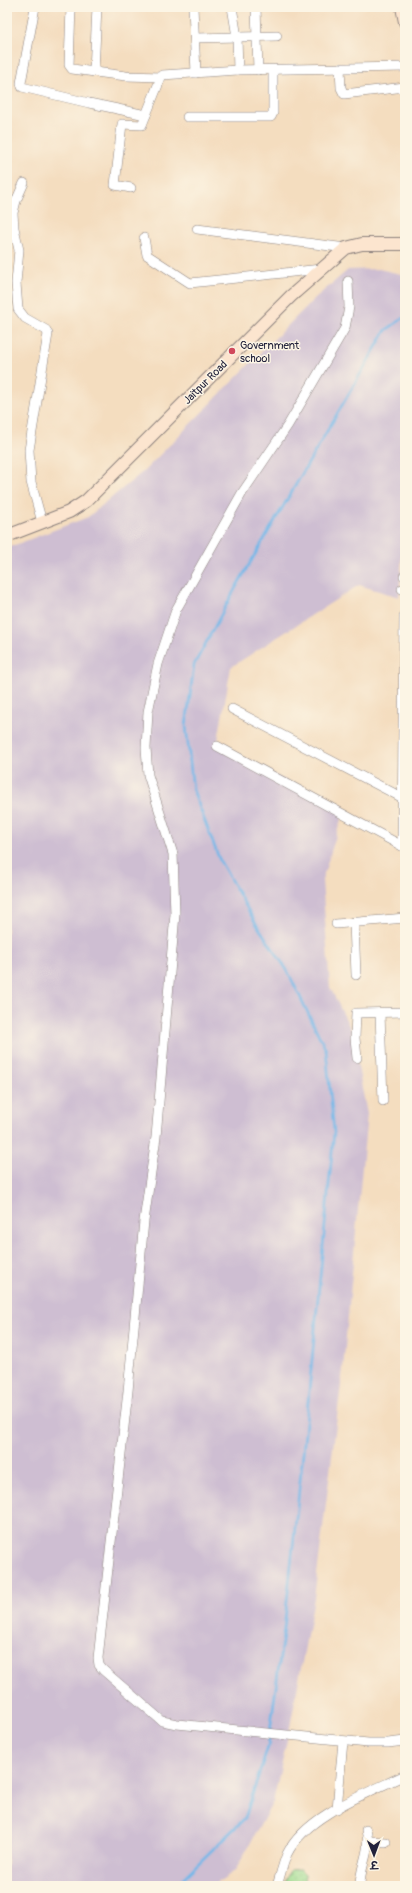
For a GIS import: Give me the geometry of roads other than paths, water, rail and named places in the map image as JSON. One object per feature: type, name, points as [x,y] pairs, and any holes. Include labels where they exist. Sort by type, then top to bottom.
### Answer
[{"type":"street","points":[[35,7],[21,83],[22,87],[146,115]]},
{"type":"street","points":[[71,7],[69,66],[76,71],[160,77],[165,74],[238,70],[405,67]]},
{"type":"street","points":[[94,72],[98,7]]},
{"type":"street","points":[[193,7],[196,73]]},
{"type":"street","points":[[232,7],[237,36],[238,70]]},
{"type":"street","points":[[256,7],[258,70]]},
{"type":"street","points":[[402,7],[405,22]]},
{"type":"street","points":[[195,38],[277,36]]},
{"type":"street","points":[[340,68],[341,88],[344,94],[405,87]]},
{"type":"street","points":[[187,117],[271,117],[273,113],[274,70]]},
{"type":"street","points":[[131,188],[115,186],[122,124],[142,125],[160,77]]},
{"type":"street","points":[[24,184],[16,201],[13,213],[11,236],[19,250],[16,283],[18,309],[25,318],[46,330],[48,334],[29,450],[31,482],[42,522]]},
{"type":"street","points":[[197,228],[346,248]]},
{"type":"street","points":[[144,238],[147,256],[190,283],[321,269]]},
{"type":"street","name":"Jaitpur Road","points":[[7,536],[69,512],[86,501],[292,296],[346,248],[362,244],[405,244]]},
{"type":"street","name":"Jaitpur Road","points":[[7,542],[71,517],[84,508],[350,253],[363,249],[405,251]]},
{"type":"street","points":[[348,281],[349,307],[345,328],[288,425],[242,493],[176,610],[158,664],[147,719],[146,748],[148,775],[173,854],[175,870],[175,914],[156,1136],[144,1220],[128,1391],[98,1658],[99,1665],[102,1670],[162,1721],[177,1724],[343,1741],[388,1743],[405,1741]]},
{"type":"street","points":[[403,846],[401,797],[403,767],[404,616]]},
{"type":"street","points":[[232,709],[401,797]]},
{"type":"street","points":[[217,746],[403,846]]},
{"type":"street","points":[[336,924],[405,918]]},
{"type":"street","points":[[354,922],[356,975]]},
{"type":"street","points":[[380,1012],[383,1102]]},
{"type":"street","points":[[357,1058],[354,1015],[357,1013],[405,1012]]},
{"type":"street","points":[[337,1809],[343,1741]]},
{"type":"street","points":[[277,1886],[287,1854],[294,1843],[314,1823],[337,1809],[405,1775]]},
{"type":"street","points":[[360,1886],[360,1877],[369,1841],[366,1830]]},
{"type":"street","points":[[369,1841],[386,1842]]},
{"type":"waterway","points":[[175,1886],[245,1818],[268,1746],[285,1620],[303,1453],[334,1132],[326,1050],[287,970],[255,922],[220,861],[193,790],[186,726],[194,665],[235,589],[386,330],[405,317]]},
{"type":"place","name":"Government school","points":[[232,351]]}]
